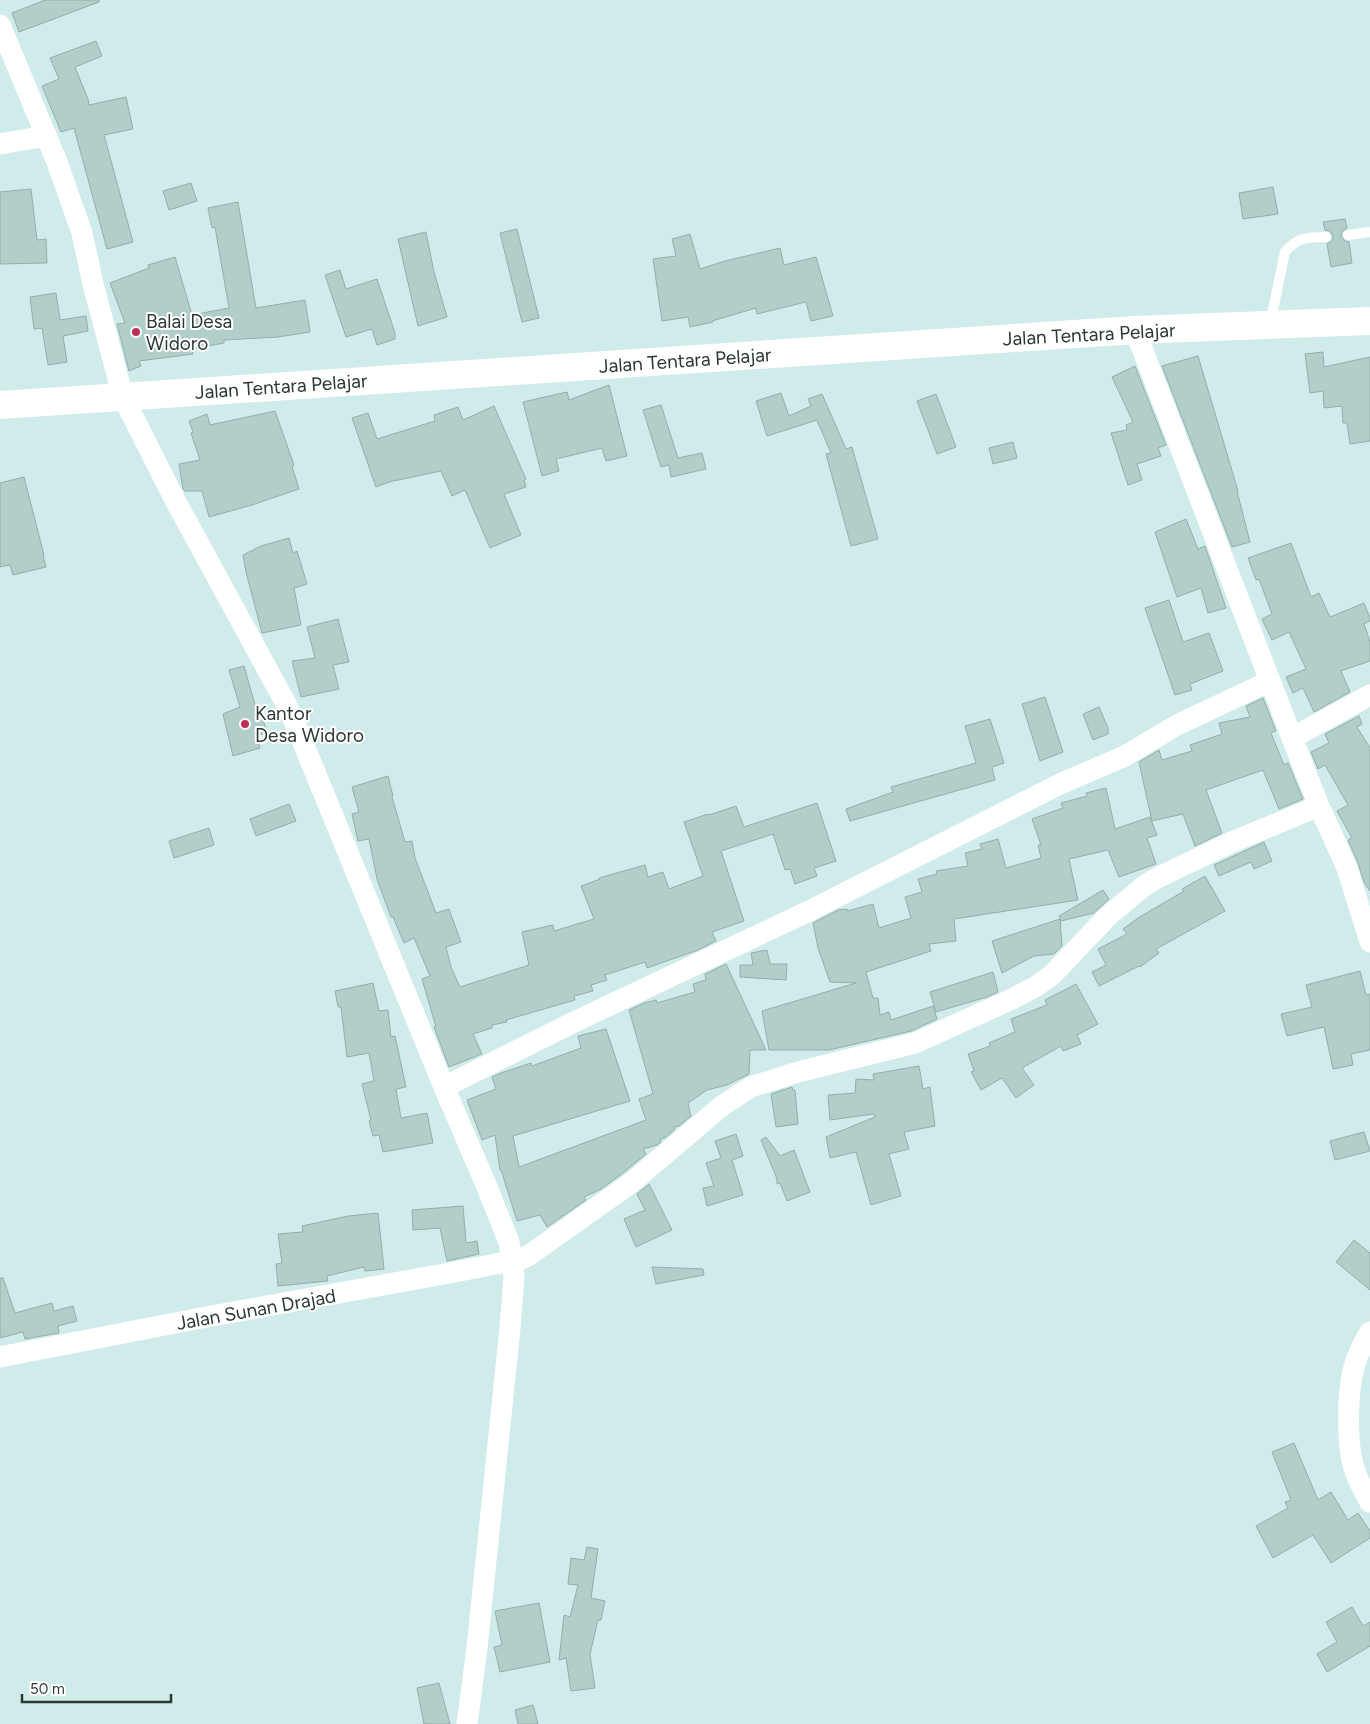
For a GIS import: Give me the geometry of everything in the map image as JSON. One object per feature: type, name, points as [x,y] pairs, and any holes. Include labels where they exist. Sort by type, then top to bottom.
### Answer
[{"type":"main road","name":"Jalan Tentara Pelajar","points":[[0,405],[1135,330],[1370,321]]},
{"type":"street","points":[[0,25],[47,136],[82,233],[93,284],[123,397],[175,500],[290,711],[509,1242],[514,1277],[510,1328],[477,1648],[467,1724]]},
{"type":"street","points":[[0,144],[47,136]]},
{"type":"street","points":[[1135,330],[1292,738],[1319,806],[1347,868],[1370,942]]},
{"type":"street","points":[[444,1088],[574,1022],[807,912],[1062,783],[1125,756],[1177,725],[1270,681]]},
{"type":"street","points":[[1292,738],[1370,695]]},
{"type":"street","name":"Jalan Sunan Drajad","points":[[0,1357],[201,1318],[446,1274],[528,1256],[630,1183],[724,1105],[751,1088],[798,1072],[915,1043],[1010,1000],[1035,987],[1052,975],[1108,916],[1144,886],[1232,842],[1319,806]]},
{"type":"street","points":[[1370,1332],[1354,1366],[1349,1419],[1350,1451],[1355,1471],[1370,1502]]},
{"type":"lane","points":[[1348,235],[1370,232]]},
{"type":"lane","points":[[1270,325],[1285,252],[1300,239],[1326,237]]},
{"type":"building","points":[[45,0],[99,0],[99,2],[19,32],[12,13]]},
{"type":"building","points":[[96,41],[102,56],[75,67],[89,105],[126,97],[133,129],[104,135],[133,242],[107,249],[74,128],[61,132],[42,86],[59,79],[50,58]]},
{"type":"building","points":[[191,183],[197,201],[169,210],[163,191]]},
{"type":"building","points":[[1273,187],[1278,214],[1243,219],[1239,193]]},
{"type":"building","points":[[31,189],[37,240],[46,239],[47,263],[0,264],[0,192]]},
{"type":"building","points":[[238,202],[256,308],[305,300],[310,332],[278,337],[224,340],[224,343],[192,349],[193,354],[139,361],[141,366],[129,371],[117,324],[125,323],[110,283],[149,268],[148,265],[175,257],[192,315],[229,308],[215,227],[212,228],[208,208]]},
{"type":"building","points":[[1345,219],[1347,228],[1342,232],[1341,236],[1345,241],[1349,242],[1352,263],[1331,267],[1327,244],[1332,241],[1333,236],[1330,231],[1325,230],[1323,222]]},
{"type":"building","points":[[517,229],[539,318],[522,322],[500,233]]},
{"type":"building","points":[[426,232],[434,272],[447,317],[418,326],[398,239]]},
{"type":"building","points":[[690,234],[700,269],[780,248],[784,265],[816,257],[833,316],[811,321],[806,302],[757,314],[756,308],[713,322],[690,327],[688,317],[662,321],[653,259],[676,256],[672,239]]},
{"type":"building","points":[[340,270],[346,289],[377,279],[395,333],[395,339],[377,345],[372,329],[346,337],[325,275]]},
{"type":"building","points":[[56,293],[60,320],[86,316],[88,331],[63,336],[67,362],[48,365],[42,328],[34,329],[30,297]]},
{"type":"building","points":[[1323,352],[1324,367],[1370,357],[1370,441],[1350,444],[1347,423],[1343,423],[1342,406],[1324,408],[1323,391],[1310,393],[1305,354]]},
{"type":"building","points":[[1198,356],[1238,491],[1250,542],[1232,547],[1162,366]]},
{"type":"building","points":[[1135,366],[1166,445],[1158,448],[1161,456],[1137,464],[1142,480],[1128,485],[1111,433],[1127,430],[1126,425],[1133,422],[1112,377]]},
{"type":"building","points":[[609,385],[627,456],[606,461],[602,448],[556,459],[559,471],[542,476],[523,402],[567,392],[569,400]]},
{"type":"building","points":[[781,393],[789,416],[811,406],[808,399],[822,394],[846,449],[852,447],[878,539],[851,546],[826,454],[831,453],[817,420],[767,436],[756,401]]},
{"type":"building","points":[[936,394],[956,447],[937,454],[917,401]]},
{"type":"building","points":[[661,405],[678,458],[702,453],[706,469],[671,477],[669,465],[661,467],[643,410]]},
{"type":"building","points":[[494,406],[526,479],[524,480],[526,487],[504,494],[521,535],[490,548],[465,490],[452,496],[441,471],[389,482],[376,487],[352,418],[368,413],[377,439],[435,421],[434,415],[458,407],[463,420]]},
{"type":"building","points":[[275,411],[294,465],[292,466],[299,489],[209,517],[202,491],[185,491],[183,489],[179,464],[200,460],[189,421],[207,414],[210,425]]},
{"type":"building","points":[[1013,442],[1017,458],[993,464],[989,448]]},
{"type":"building","points":[[24,477],[46,567],[13,575],[10,565],[0,567],[0,483]]},
{"type":"building","points":[[1186,519],[1198,549],[1205,546],[1226,608],[1208,613],[1201,588],[1177,597],[1155,532]]},
{"type":"building","points":[[289,538],[293,553],[297,551],[307,584],[294,588],[301,625],[262,633],[243,555],[261,546]]},
{"type":"building","points":[[1291,543],[1311,597],[1319,593],[1330,617],[1364,603],[1370,618],[1370,621],[1364,624],[1370,642],[1370,661],[1341,671],[1350,692],[1314,712],[1303,688],[1293,693],[1286,677],[1306,669],[1289,632],[1272,640],[1262,619],[1272,614],[1259,579],[1256,580],[1248,558]]},
{"type":"building","points":[[1169,600],[1183,642],[1209,633],[1223,671],[1190,684],[1192,690],[1175,695],[1145,608]]},
{"type":"building","points":[[338,619],[349,662],[333,665],[339,689],[301,697],[292,661],[315,658],[307,627]]},
{"type":"building","name":"Kantor Desa Widoro","points":[[244,666],[258,715],[261,714],[267,732],[256,736],[260,748],[233,756],[223,714],[240,707],[229,670]]},
{"type":"building","points":[[1045,697],[1063,752],[1040,761],[1022,704]]},
{"type":"building","points":[[1263,698],[1276,731],[1271,733],[1284,765],[1288,763],[1303,799],[1279,809],[1263,770],[1206,790],[1222,833],[1195,846],[1183,814],[1152,821],[1139,762],[1159,750],[1162,760],[1192,751],[1190,745],[1222,734],[1219,723],[1250,717],[1246,706]]},
{"type":"building","points":[[1099,707],[1108,728],[1108,734],[1093,740],[1083,714]]},
{"type":"building","points":[[1359,716],[1362,724],[1357,727],[1370,748],[1370,891],[1364,882],[1348,840],[1352,838],[1337,811],[1348,805],[1325,765],[1318,769],[1311,752],[1329,743],[1325,734]]},
{"type":"building","points":[[990,719],[1004,763],[992,767],[995,780],[850,821],[846,809],[893,792],[891,787],[976,763],[965,726]]},
{"type":"building","points":[[388,776],[405,842],[412,841],[415,858],[436,913],[449,909],[461,942],[446,947],[451,967],[460,987],[529,965],[522,932],[553,925],[554,931],[594,919],[581,886],[599,878],[645,865],[648,877],[663,872],[669,889],[703,876],[684,822],[736,806],[744,827],[817,803],[836,861],[814,868],[817,876],[795,884],[790,869],[785,870],[773,834],[721,851],[744,921],[712,932],[716,941],[698,950],[647,968],[645,962],[605,975],[607,980],[591,985],[593,991],[574,996],[575,1000],[506,1020],[507,1022],[492,1025],[492,1028],[473,1034],[482,1054],[449,1067],[434,1027],[436,1027],[422,979],[430,976],[414,938],[404,943],[393,917],[391,917],[377,879],[369,839],[358,841],[352,814],[359,812],[352,787]]},
{"type":"building","points":[[1106,788],[1115,829],[1150,817],[1157,835],[1147,838],[1156,864],[1119,877],[1108,850],[1069,859],[1078,900],[954,919],[956,941],[929,944],[931,951],[866,972],[873,998],[878,998],[880,1015],[889,1012],[891,1020],[933,1006],[937,1019],[911,1031],[829,1050],[769,1050],[762,1011],[856,983],[830,982],[818,948],[813,923],[838,910],[847,909],[847,911],[873,904],[879,928],[911,918],[905,897],[922,892],[918,879],[937,874],[936,871],[968,866],[965,853],[982,849],[980,844],[998,839],[1006,868],[1041,858],[1038,845],[1041,845],[1032,819],[1063,808],[1061,803],[1087,796],[1086,793]]},
{"type":"building","points":[[289,804],[296,821],[256,836],[250,819]]},
{"type":"building","points":[[209,828],[214,845],[174,858],[169,841]]},
{"type":"building","points":[[1264,842],[1272,861],[1254,869],[1251,862],[1219,876],[1214,865]]},
{"type":"building","points":[[1205,876],[1225,911],[1156,949],[1159,953],[1140,967],[1099,986],[1092,972],[1106,965],[1098,949],[1127,934],[1123,929],[1184,891],[1182,889]]},
{"type":"building","points":[[1103,890],[1109,899],[1094,913],[1061,921],[1059,916]]},
{"type":"building","points":[[1060,919],[1062,946],[1054,954],[1034,956],[1002,973],[992,941]]},
{"type":"building","points":[[767,950],[770,964],[787,964],[786,980],[740,977],[740,965],[753,965],[751,953]]},
{"type":"building","points":[[726,964],[766,1050],[750,1050],[749,1074],[727,1085],[707,1090],[688,1103],[691,1116],[679,1126],[674,1127],[675,1129],[665,1138],[660,1139],[661,1142],[657,1145],[643,1149],[646,1154],[623,1173],[601,1189],[584,1197],[586,1200],[547,1227],[540,1215],[517,1221],[500,1170],[495,1135],[482,1140],[467,1100],[496,1089],[492,1077],[531,1063],[532,1066],[581,1048],[578,1036],[606,1029],[630,1101],[513,1136],[519,1167],[646,1120],[639,1099],[653,1094],[629,1010],[644,1003],[656,1000],[657,1003],[695,992],[693,984],[706,980],[705,974]]},
{"type":"building","points":[[1360,971],[1366,995],[1370,994],[1370,1050],[1351,1054],[1353,1065],[1333,1069],[1324,1027],[1287,1036],[1281,1014],[1312,1007],[1306,985]]},
{"type":"building","points":[[993,972],[998,992],[936,1012],[930,992]]},
{"type":"building","points":[[373,983],[379,1011],[388,1010],[391,1037],[395,1036],[406,1087],[396,1089],[401,1118],[427,1113],[433,1143],[383,1152],[379,1135],[373,1136],[362,1084],[374,1081],[369,1053],[347,1057],[341,1007],[338,1007],[335,991]]},
{"type":"building","points":[[1076,984],[1098,1024],[1077,1035],[1081,1044],[1063,1051],[1061,1046],[1022,1068],[1034,1085],[1016,1098],[1002,1078],[981,1090],[971,1072],[974,1071],[968,1054],[990,1046],[989,1043],[1015,1032],[1011,1019],[1047,1005],[1045,1000]]},
{"type":"building","points":[[919,1066],[923,1089],[930,1087],[935,1126],[904,1132],[909,1149],[889,1154],[901,1196],[871,1205],[856,1152],[830,1158],[826,1137],[875,1117],[874,1114],[830,1120],[828,1095],[855,1093],[856,1079],[874,1080],[873,1074]]},
{"type":"building","points":[[792,1087],[795,1090],[798,1124],[776,1127],[771,1094]]},
{"type":"building","points":[[1364,1132],[1370,1151],[1335,1160],[1330,1141]]},
{"type":"building","points":[[736,1134],[743,1156],[732,1160],[743,1195],[707,1206],[703,1188],[714,1186],[706,1163],[721,1158],[715,1141]]},
{"type":"building","points":[[766,1137],[780,1156],[794,1150],[810,1192],[787,1201],[780,1183],[777,1184],[777,1179],[761,1140]]},
{"type":"building","points":[[649,1184],[672,1230],[636,1247],[624,1219],[645,1210],[637,1194]]},
{"type":"building","points":[[463,1206],[466,1243],[477,1241],[479,1254],[447,1261],[440,1228],[413,1230],[412,1210]]},
{"type":"building","points":[[378,1213],[384,1269],[365,1271],[364,1267],[327,1276],[328,1281],[278,1286],[276,1264],[282,1263],[278,1234],[303,1232],[302,1226],[348,1216]]},
{"type":"building","points":[[1354,1240],[1370,1253],[1370,1290],[1336,1262]]},
{"type":"building","points":[[652,1267],[703,1269],[704,1275],[656,1284]]},
{"type":"building","points":[[0,1278],[3,1278],[15,1313],[52,1303],[54,1311],[73,1306],[77,1321],[58,1326],[59,1333],[25,1339],[23,1332],[0,1338]]},
{"type":"building","points":[[1294,1443],[1318,1500],[1331,1492],[1348,1520],[1358,1513],[1370,1531],[1370,1538],[1331,1563],[1313,1535],[1273,1558],[1256,1526],[1288,1508],[1285,1502],[1291,1500],[1272,1452]]},
{"type":"building","points":[[587,1547],[598,1549],[591,1598],[605,1601],[601,1620],[598,1620],[590,1654],[595,1688],[571,1691],[566,1658],[559,1660],[564,1615],[570,1617],[578,1585],[568,1584],[571,1558],[584,1560]]},
{"type":"building","points":[[539,1603],[550,1662],[500,1672],[494,1647],[502,1645],[495,1611]]},
{"type":"building","points":[[1352,1607],[1363,1626],[1370,1622],[1370,1646],[1327,1672],[1317,1654],[1337,1642],[1326,1622]]},
{"type":"building","points":[[439,1683],[450,1724],[424,1724],[417,1688]]},
{"type":"building","points":[[533,1705],[538,1724],[518,1724],[515,1710]]},
{"type":"place","name":"Balai Desa Widoro","points":[[136,332]]},
{"type":"place","name":"Kantor Desa Widoro","points":[[245,724]]}]
